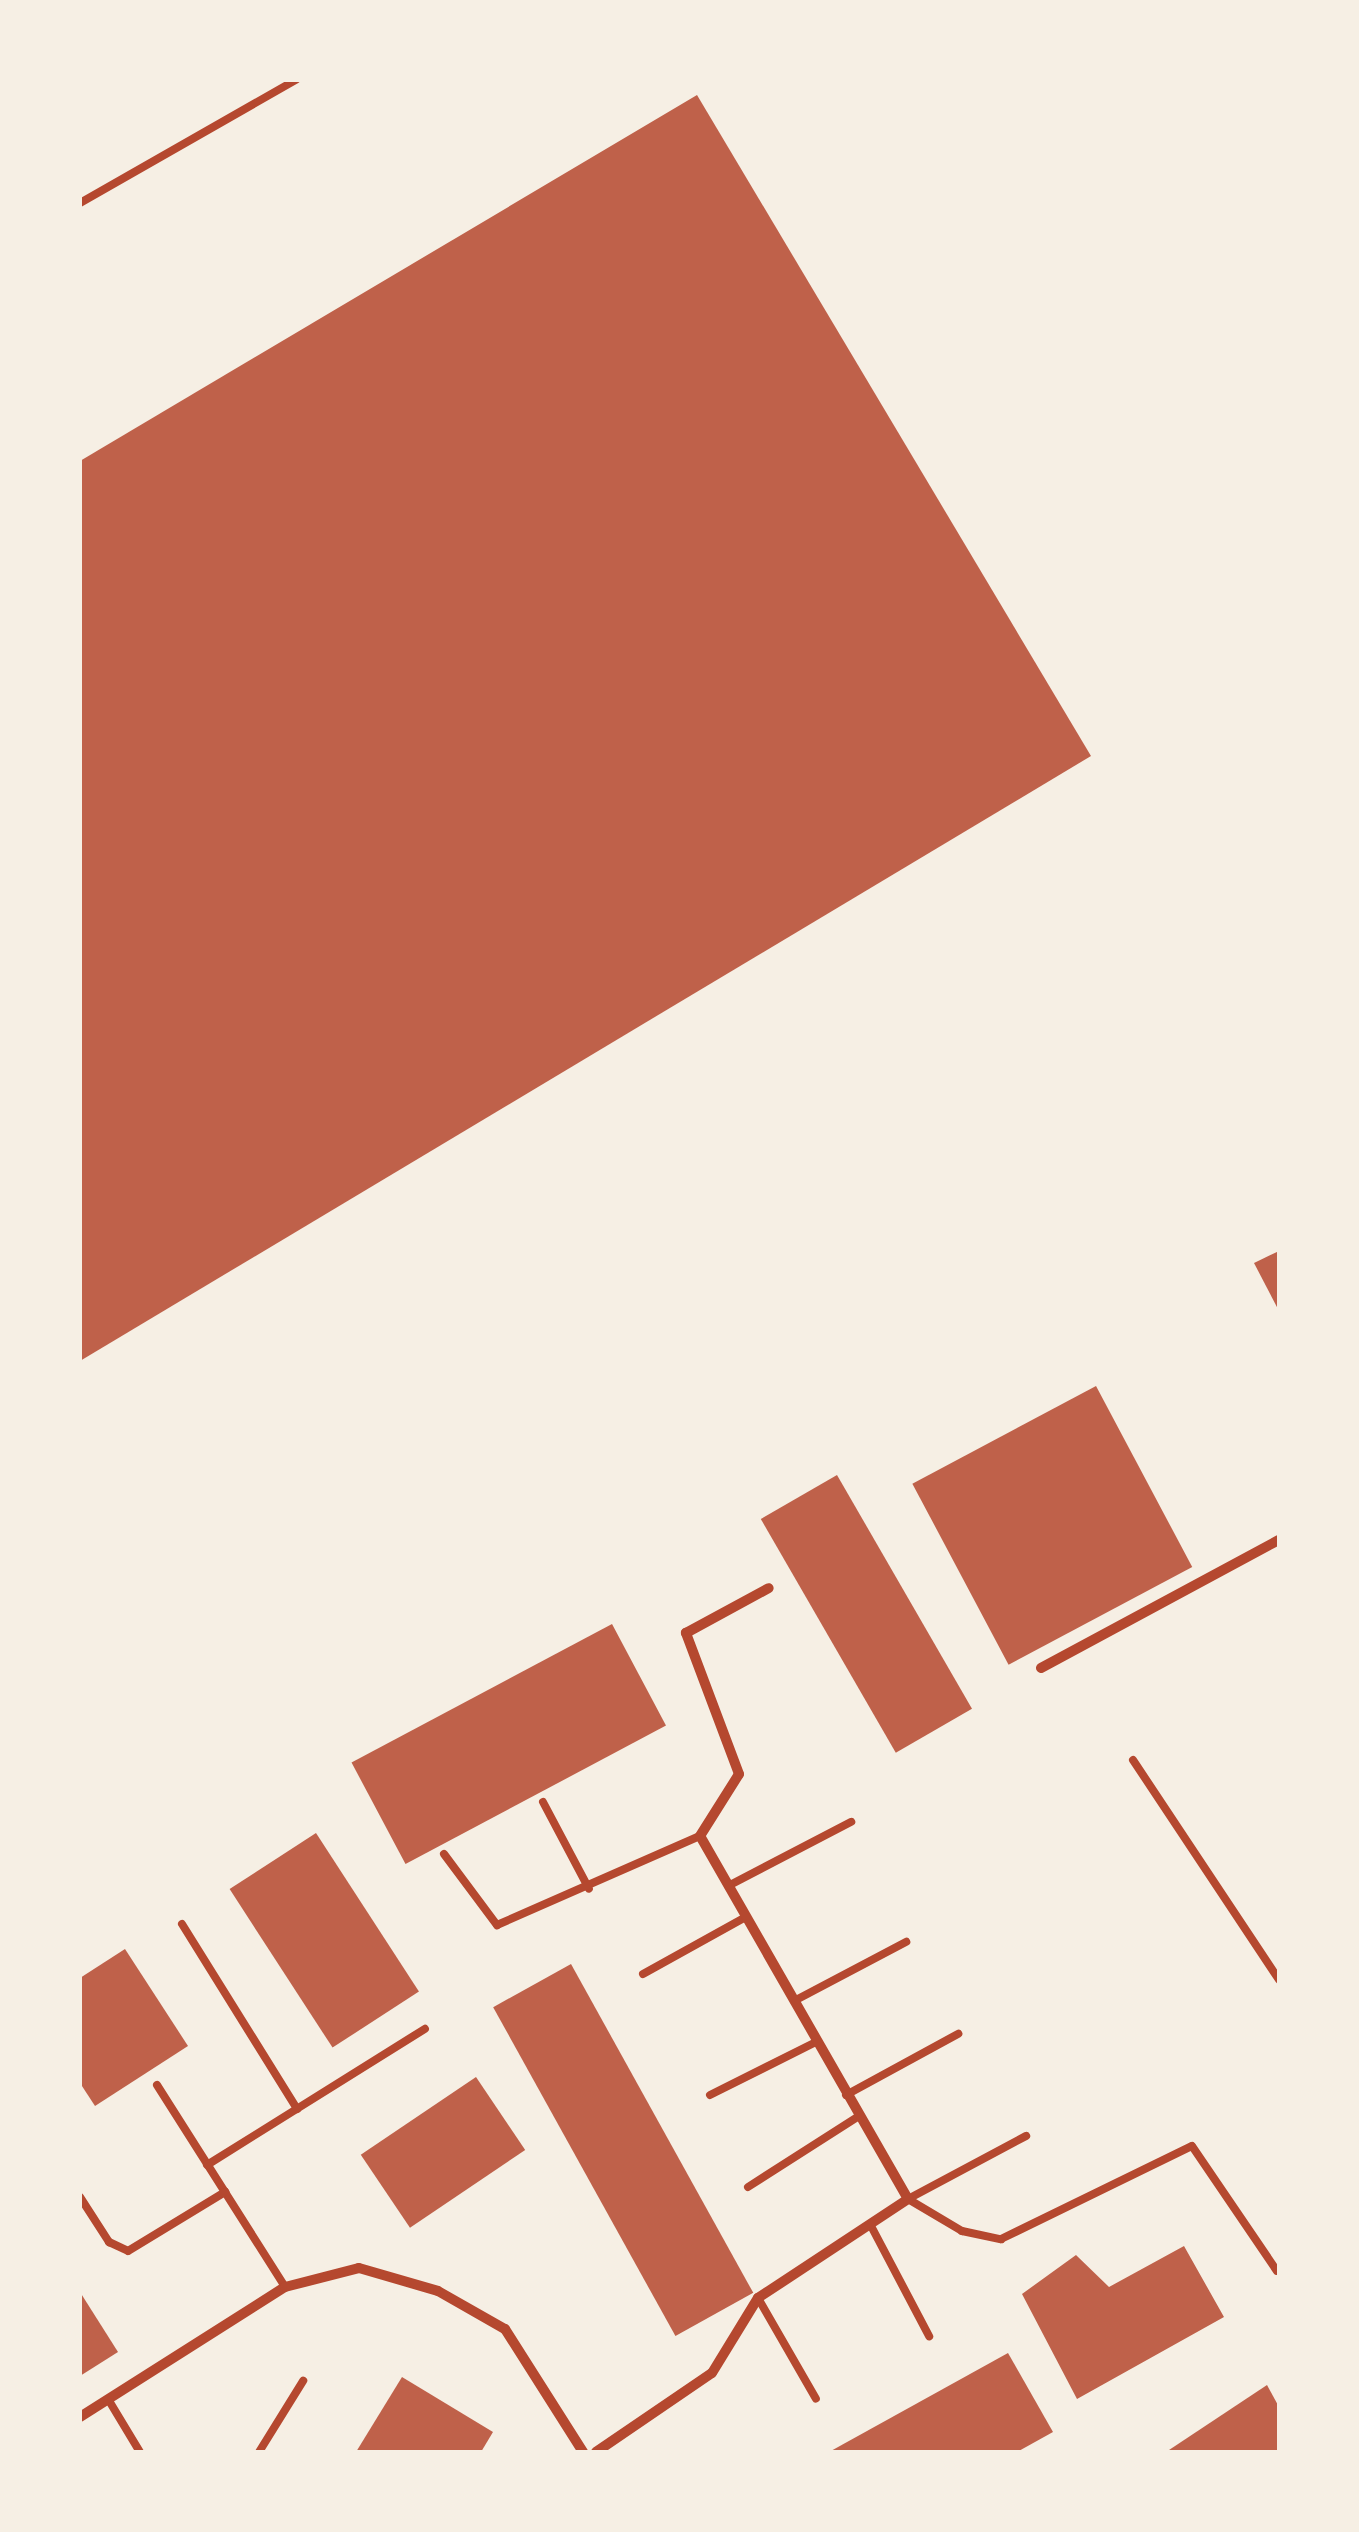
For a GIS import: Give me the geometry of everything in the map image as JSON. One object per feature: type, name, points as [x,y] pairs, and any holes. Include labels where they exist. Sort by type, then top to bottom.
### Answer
[{"type":"street","points":[[1041,1668],[1279,1540]]},
{"type":"street","points":[[596,2452],[712,2373],[758,2298],[908,2199],[700,1836],[739,1774],[686,1634],[769,1588]]},
{"type":"street","points":[[80,2417],[285,2287],[360,2268],[438,2291],[505,2330],[582,2452]]},
{"type":"lane","points":[[80,203],[296,80]]},
{"type":"lane","points":[[1133,1760],[1279,1980]]},
{"type":"lane","points":[[543,1802],[588,1889]]},
{"type":"lane","points":[[728,1886],[851,1822]]},
{"type":"lane","points":[[444,1854],[498,1925],[588,1889],[700,1836]]},
{"type":"lane","points":[[643,1974],[746,1917]]},
{"type":"lane","points":[[182,1924],[297,2109]]},
{"type":"lane","points":[[794,2001],[906,1942]]},
{"type":"lane","points":[[207,2165],[425,2029]]},
{"type":"lane","points":[[846,2095],[958,2034]]},
{"type":"lane","points":[[710,2095],[816,2042]]},
{"type":"lane","points":[[157,2085],[285,2287]]},
{"type":"lane","points":[[748,2187],[859,2116]]},
{"type":"lane","points":[[908,2199],[1026,2136]]},
{"type":"lane","points":[[908,2199],[962,2231],[1001,2240],[1192,2146],[1278,2271]]},
{"type":"lane","points":[[80,2197],[109,2242],[128,2251],[226,2192]]},
{"type":"lane","points":[[870,2224],[930,2336]]},
{"type":"lane","points":[[758,2298],[816,2399]]},
{"type":"lane","points":[[258,2452],[303,2382]]},
{"type":"lane","points":[[108,2399],[140,2452]]},
{"type":"building","points":[[697,95],[1091,756],[80,1361],[80,461]]},
{"type":"building","points":[[1279,1251],[1279,1311],[1254,1263]]},
{"type":"building","points":[[1096,1386],[1192,1567],[1009,1665],[912,1484]]},
{"type":"building","points":[[837,1475],[972,1709],[896,1753],[761,1519]]},
{"type":"building","points":[[612,1624],[666,1726],[406,1864],[352,1762]]},
{"type":"building","points":[[316,1833],[419,1992],[333,2048],[230,1889]]},
{"type":"building","points":[[125,1949],[188,2046],[95,2106],[80,2083],[80,1978]]},
{"type":"building","points":[[571,1964],[753,2293],[675,2336],[493,2007]]},
{"type":"building","points":[[476,2077],[525,2150],[410,2228],[361,2155]]},
{"type":"building","points":[[1184,2246],[1224,2317],[1077,2399],[1022,2294],[1076,2255],[1109,2287]]},
{"type":"building","points":[[80,2292],[118,2352],[80,2376]]},
{"type":"building","points":[[1008,2353],[1053,2432],[1017,2452],[829,2452]]},
{"type":"building","points":[[402,2377],[493,2432],[481,2452],[356,2452]]},
{"type":"building","points":[[1267,2385],[1279,2407],[1279,2452],[1166,2452]]}]
